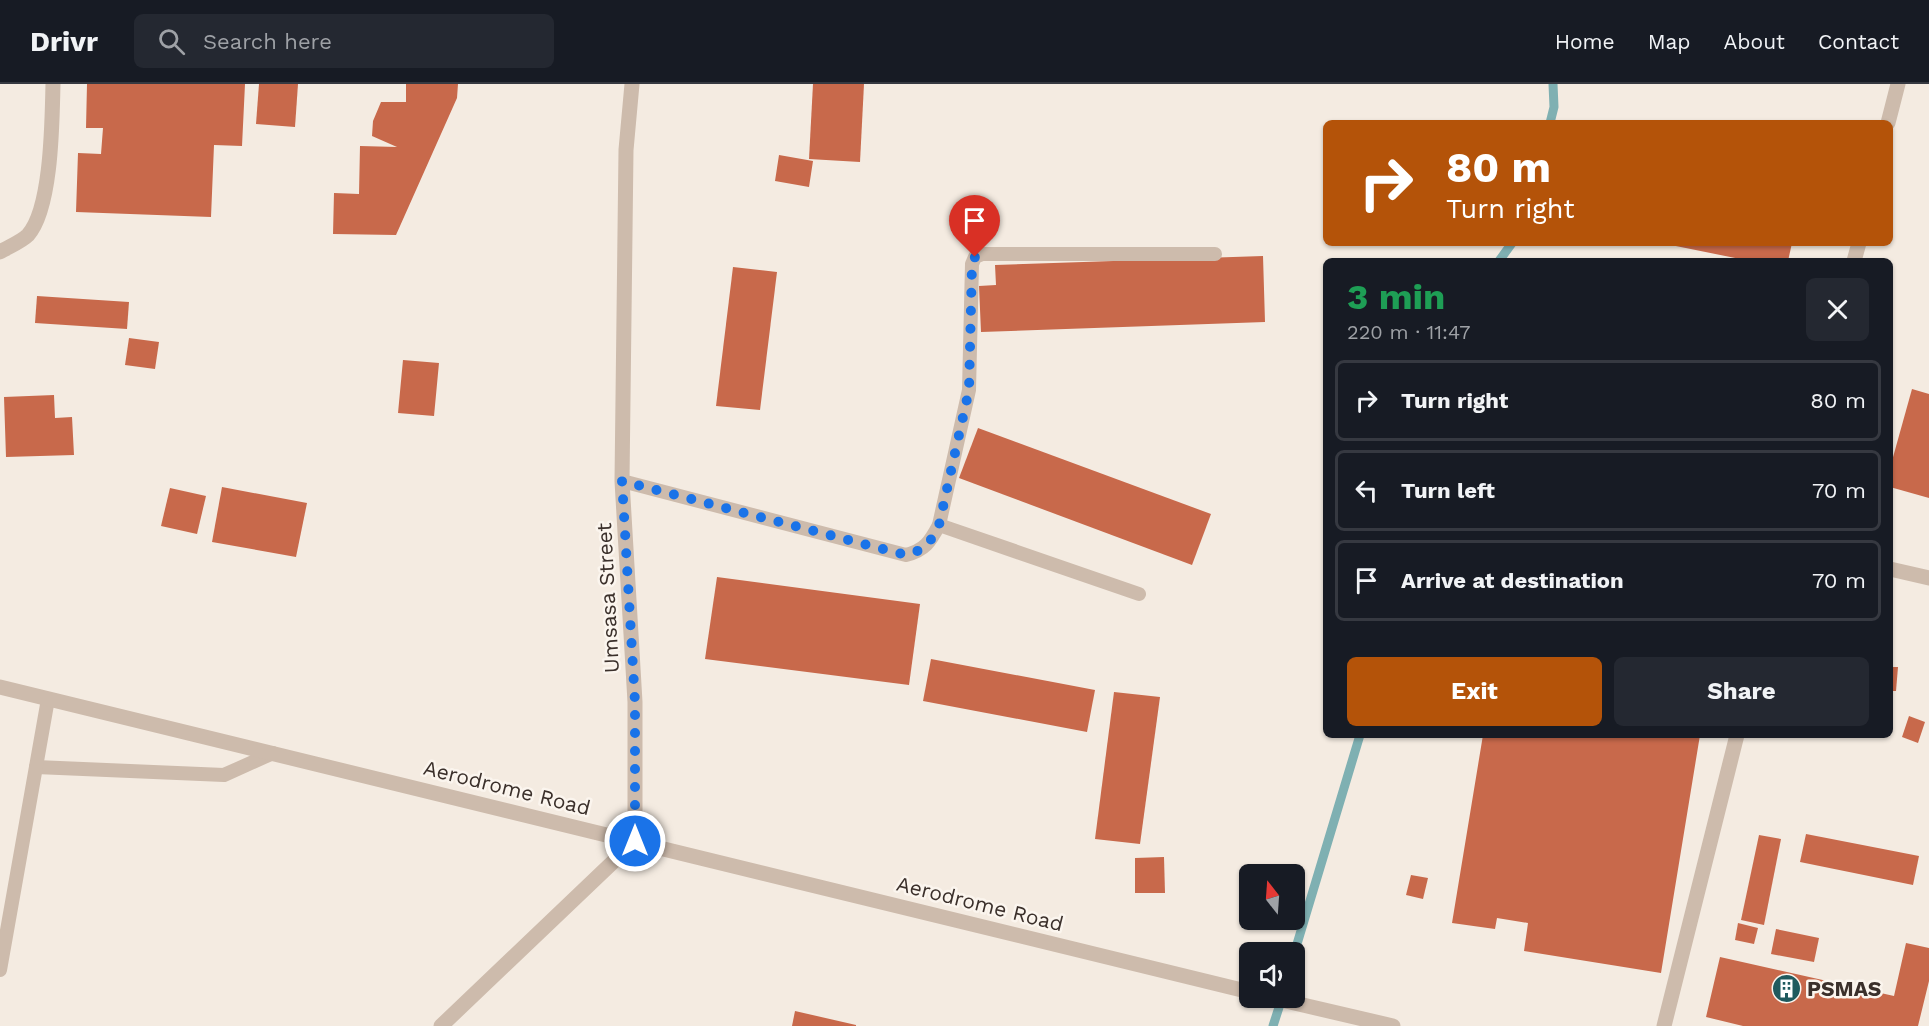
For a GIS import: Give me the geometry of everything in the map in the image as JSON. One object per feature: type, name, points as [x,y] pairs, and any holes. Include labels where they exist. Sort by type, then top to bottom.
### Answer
[{"type":"street","points":[[0,252],[28,235],[43,203],[49,167],[54,84]]},
{"type":"street","name":"Umsasa Street","points":[[632,84],[626,150],[622,481],[635,702],[635,841]]},
{"type":"street","points":[[1889,120],[1898,84]]},
{"type":"street","points":[[1893,570],[1929,578]]},
{"type":"street","name":"Aerodrome Road","points":[[0,687],[1239,989]]},
{"type":"street","points":[[1664,1026],[1736,738]]},
{"type":"street","points":[[441,1026],[635,841]]},
{"type":"street","points":[[1305,1006],[1393,1026]]},
{"type":"lane","points":[[622,481],[906,555],[921,551],[931,541],[939,525],[969,390],[972,264],[975,257],[981,254],[1215,254]]},
{"type":"lane","points":[[939,525],[1139,594]]},
{"type":"lane","points":[[0,970],[48,699]]},
{"type":"lane","points":[[36,767],[224,775],[273,753]]},
{"type":"building","points":[[87,84],[245,84],[242,146],[214,145],[211,217],[76,212],[78,153],[101,154],[103,128],[86,128]]},
{"type":"building","points":[[259,84],[298,84],[295,127],[256,124]]},
{"type":"building","points":[[406,84],[458,84],[457,98],[396,235],[333,234],[334,193],[359,194],[360,146],[397,147],[372,136],[373,121],[381,102],[406,102]]},
{"type":"building","points":[[813,84],[864,84],[860,162],[809,159]]},
{"type":"building","points":[[779,155],[813,161],[809,187],[775,181]]},
{"type":"building","points":[[1676,246],[1791,246],[1789,258],[1735,258]]},
{"type":"building","points":[[1263,256],[1265,322],[981,332],[979,286],[996,285],[995,265]]},
{"type":"building","points":[[733,267],[777,272],[760,410],[716,406]]},
{"type":"building","points":[[37,296],[129,302],[127,329],[35,323]]},
{"type":"building","points":[[129,338],[159,342],[155,369],[125,365]]},
{"type":"building","points":[[403,360],[439,363],[434,416],[398,413]]},
{"type":"building","points":[[1912,389],[1929,394],[1929,498],[1893,488],[1893,457]]},
{"type":"building","points":[[54,395],[55,418],[72,417],[74,455],[6,457],[4,397]]},
{"type":"building","points":[[978,428],[1211,514],[1192,565],[959,478]]},
{"type":"building","points":[[222,487],[307,503],[296,557],[212,542]]},
{"type":"building","points":[[170,488],[206,496],[197,534],[161,526]]},
{"type":"building","points":[[717,577],[920,604],[909,685],[705,659]]},
{"type":"building","points":[[931,659],[1095,690],[1087,732],[923,701]]},
{"type":"building","points":[[1893,667],[1898,667],[1896,691],[1893,691]]},
{"type":"building","points":[[1114,692],[1160,697],[1140,844],[1095,839]]},
{"type":"building","points":[[1909,716],[1925,722],[1918,743],[1902,737]]},
{"type":"building","points":[[1483,738],[1700,738],[1661,973],[1524,951],[1528,923],[1497,918],[1495,929],[1452,923]]},
{"type":"building","points":[[1806,834],[1919,856],[1913,885],[1800,862]]},
{"type":"building","points":[[1759,835],[1781,839],[1764,925],[1741,920]]},
{"type":"building","points":[[1164,857],[1165,893],[1135,893],[1135,858]]},
{"type":"building","points":[[1411,875],[1428,878],[1423,899],[1406,895]]},
{"type":"building","points":[[1738,923],[1758,928],[1754,944],[1735,940]]},
{"type":"building","points":[[1776,929],[1819,938],[1814,962],[1771,954]]},
{"type":"building","name":"PSMAS","points":[[1906,943],[1929,948],[1929,981],[1918,1026],[1743,1026],[1706,1017],[1720,957],[1894,996]]},
{"type":"building","points":[[795,1011],[856,1025],[856,1026],[792,1026]]},
{"type":"waterway","points":[[1551,120],[1554,107],[1553,84]]},
{"type":"waterway","points":[[1501,258],[1510,246]]},
{"type":"waterway","points":[[1298,942],[1359,738]]},
{"type":"waterway","points":[[1273,1026],[1279,1008]]},
{"type":"place","name":"PSMAS","points":[[1786,989]]},
{"type":"route","points":[[635,841],[635,702],[622,481],[906,555],[921,551],[931,541],[939,525],[969,390],[972,264],[975,257]]}]
